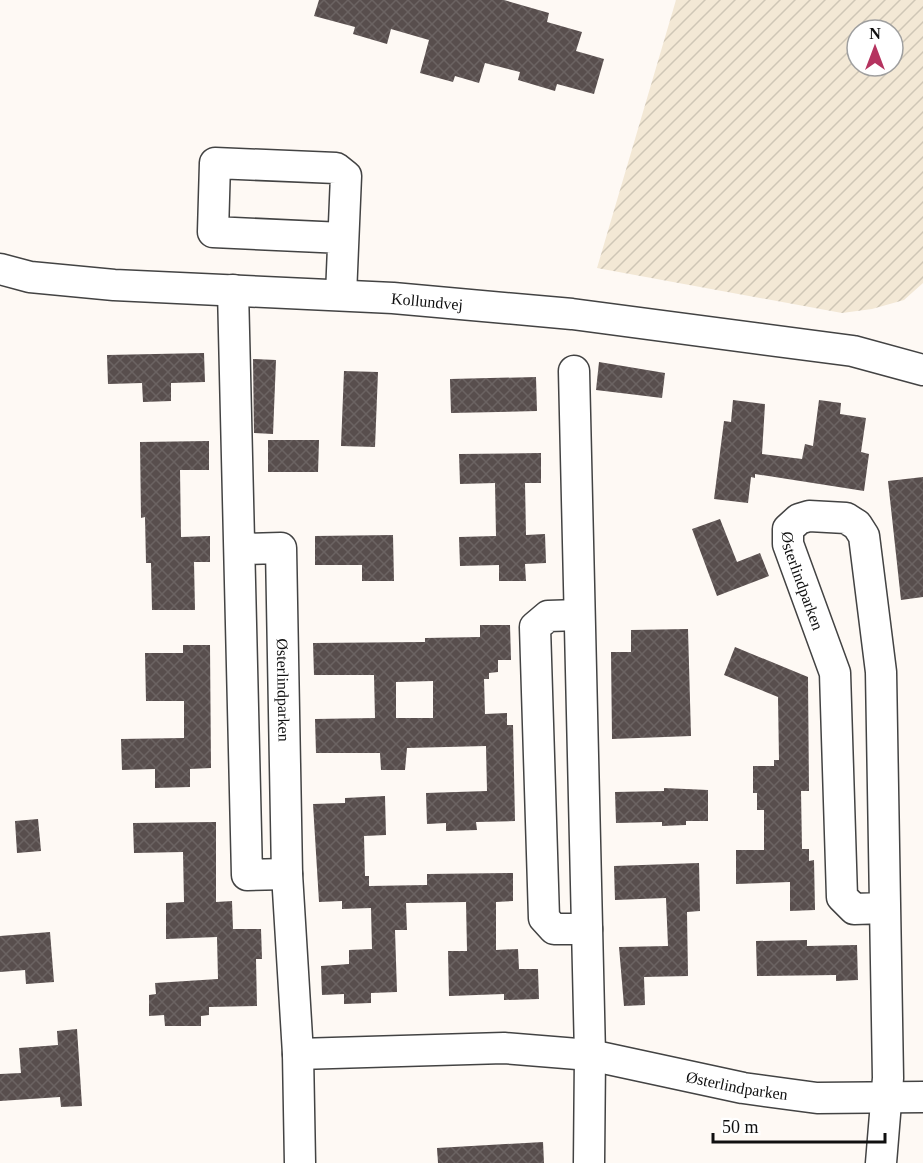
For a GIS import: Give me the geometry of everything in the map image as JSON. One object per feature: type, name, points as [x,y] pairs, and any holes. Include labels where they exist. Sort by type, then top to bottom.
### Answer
[{"type":"street","points":[[341,295],[346,176],[336,168],[215,163],[213,232],[343,238]]},
{"type":"street","name":"Kollundvej","points":[[0,269],[30,277],[114,285],[308,283],[341,295],[572,314],[853,351],[923,370]]},
{"type":"street","points":[[241,283],[240,549],[247,875],[287,874]]},
{"type":"street","name":"Kollundvej","points":[[853,351],[923,347]]},
{"type":"street","points":[[574,371],[590,1055],[589,1163]]},
{"type":"street","name":"Østerlindparken","points":[[881,1163],[887,1098],[885,908],[881,672],[864,536],[857,525],[846,518],[809,516],[799,519],[788,530],[788,544],[835,673],[842,897],[854,909],[885,908]]},
{"type":"street","name":"Østerlindparken","points":[[240,549],[281,548],[287,874],[298,1054],[300,1163]]},
{"type":"street","points":[[579,615],[548,616],[535,627],[544,918],[554,929],[587,929]]},
{"type":"street","name":"Østerlindparken","points":[[298,1054],[504,1048],[590,1055],[743,1088],[817,1098],[923,1097]]},
{"type":"shaded area","points":[[676,0],[923,0],[923,283],[904,300],[872,309],[842,313],[597,268]]},
{"type":"building","points":[[319,0],[504,0],[549,13],[547,22],[582,32],[576,51],[604,59],[594,94],[557,84],[555,91],[518,80],[520,72],[485,63],[479,83],[455,76],[453,82],[420,73],[429,40],[391,29],[387,44],[353,34],[355,27],[314,16]]},
{"type":"building","points":[[204,353],[205,382],[171,383],[171,401],[143,402],[142,383],[108,384],[107,355]]},
{"type":"building","points":[[253,359],[276,360],[273,434],[254,433]]},
{"type":"building","points":[[599,362],[665,373],[662,398],[596,390]]},
{"type":"building","points":[[344,371],[378,372],[375,447],[341,446]]},
{"type":"building","points":[[536,377],[537,411],[451,413],[450,379]]},
{"type":"building","points":[[733,400],[765,404],[762,454],[802,459],[805,444],[813,446],[819,400],[841,403],[840,414],[866,418],[861,452],[869,454],[864,491],[755,474],[755,478],[751,477],[748,503],[714,499],[724,421],[731,422]]},
{"type":"building","points":[[268,440],[319,440],[318,472],[268,472]]},
{"type":"building","points":[[209,441],[209,470],[180,470],[181,537],[210,536],[210,562],[194,562],[195,610],[152,610],[151,563],[146,563],[145,517],[141,518],[140,442]]},
{"type":"building","points":[[541,453],[541,483],[525,483],[526,535],[545,534],[546,563],[525,564],[526,581],[499,581],[499,565],[460,566],[459,537],[496,536],[495,483],[460,484],[459,454]]},
{"type":"building","points":[[923,477],[923,597],[901,600],[888,481]]},
{"type":"building","points":[[720,519],[737,562],[760,553],[769,576],[717,596],[692,529]]},
{"type":"building","points":[[393,535],[394,581],[362,581],[362,565],[315,565],[315,536]]},
{"type":"building","points":[[480,625],[510,625],[511,660],[498,660],[498,672],[489,673],[489,679],[484,679],[485,714],[507,713],[507,725],[513,725],[515,821],[476,822],[477,830],[446,831],[446,823],[427,824],[426,793],[487,791],[486,746],[407,748],[405,770],[381,770],[380,753],[316,753],[315,719],[375,718],[374,675],[314,675],[313,643],[425,642],[425,638],[480,637]],"holes":[[[433,681],[433,718],[396,718],[396,682]]]},
{"type":"building","points":[[688,629],[691,736],[612,739],[611,652],[631,652],[631,630]]},
{"type":"building","points":[[183,645],[210,645],[211,768],[190,769],[190,787],[155,788],[155,769],[122,770],[121,739],[184,738],[184,701],[146,701],[145,653],[183,653]]},
{"type":"building","points":[[735,647],[808,677],[809,791],[801,791],[802,849],[809,849],[809,861],[814,860],[815,910],[790,911],[790,882],[736,884],[736,850],[764,850],[764,810],[757,810],[757,793],[753,793],[753,766],[774,766],[774,760],[779,760],[778,697],[724,675]]},
{"type":"building","points":[[664,788],[708,790],[708,821],[686,821],[686,825],[662,826],[662,822],[616,823],[615,792],[664,791]]},
{"type":"building","points":[[385,796],[386,835],[364,836],[365,876],[369,876],[369,886],[427,885],[427,874],[513,873],[513,901],[496,902],[496,950],[518,949],[519,969],[538,969],[539,999],[504,1000],[504,994],[449,996],[448,951],[467,951],[466,902],[406,903],[407,930],[395,930],[397,992],[371,993],[371,1003],[344,1004],[344,994],[322,995],[321,966],[349,964],[349,950],[372,949],[371,908],[342,909],[342,901],[319,902],[313,804],[345,803],[345,798]]},
{"type":"building","points":[[38,819],[41,851],[17,853],[15,821]]},
{"type":"building","points":[[216,822],[216,902],[232,901],[233,929],[261,929],[262,959],[256,959],[257,1006],[209,1007],[209,1015],[201,1016],[201,1026],[165,1026],[164,1015],[149,1016],[149,995],[156,994],[155,983],[218,979],[217,937],[166,939],[166,903],[184,902],[183,852],[134,853],[133,823]]},
{"type":"building","points":[[699,863],[700,911],[687,912],[688,976],[644,977],[645,1005],[624,1006],[619,947],[668,946],[666,898],[615,900],[614,866]]},
{"type":"building","points":[[50,932],[54,982],[26,984],[25,970],[0,972],[0,936]]},
{"type":"building","points":[[807,940],[807,946],[857,945],[858,980],[836,981],[836,975],[757,976],[756,941]]},
{"type":"building","points":[[77,1029],[82,1106],[61,1107],[60,1097],[0,1101],[0,1074],[21,1073],[19,1048],[58,1045],[57,1031]]},
{"type":"building","points":[[543,1142],[544,1163],[438,1163],[437,1148]]}]
